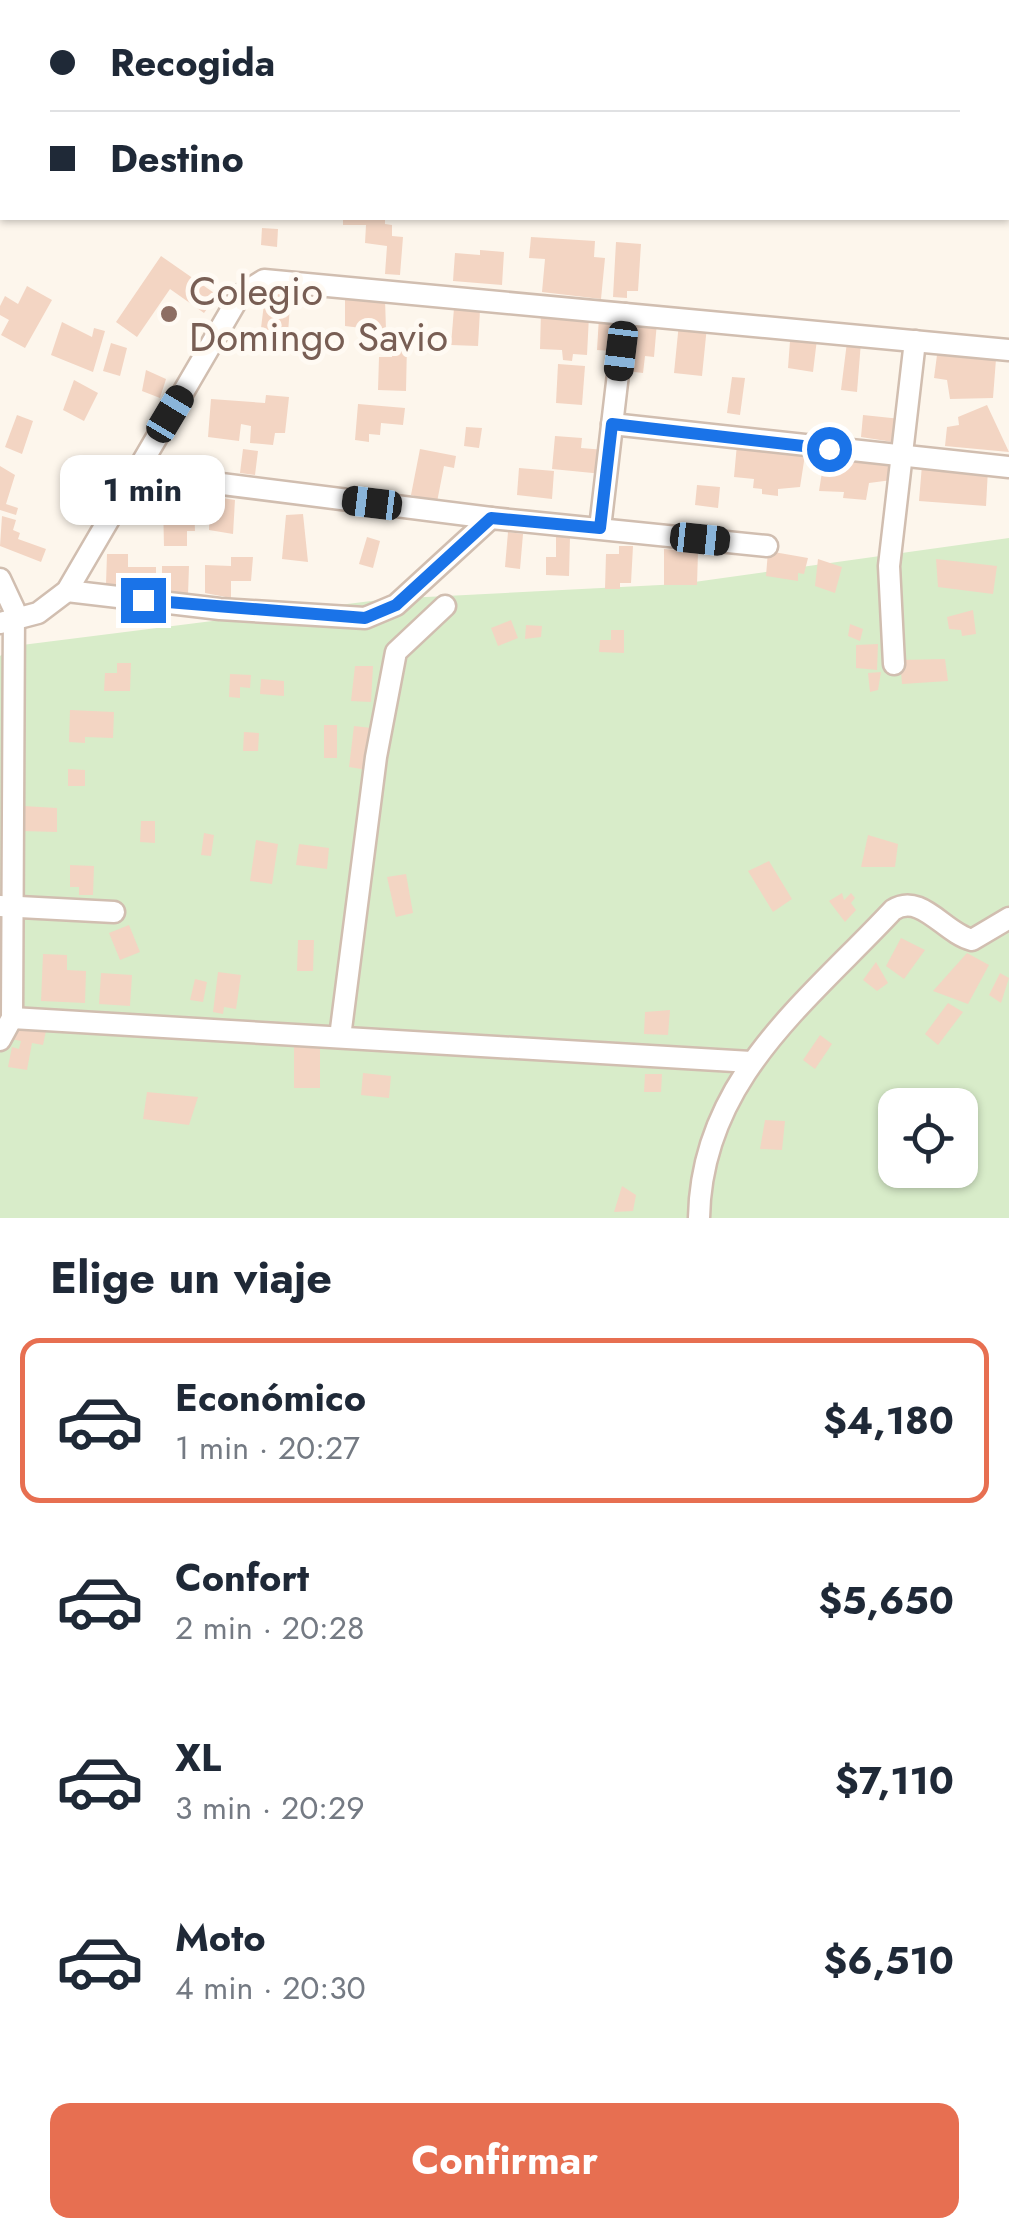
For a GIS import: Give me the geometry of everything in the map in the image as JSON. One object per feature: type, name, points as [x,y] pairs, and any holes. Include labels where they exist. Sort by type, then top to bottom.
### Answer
[{"type":"street","points":[[7,621],[38,613],[66,591],[240,296],[264,280],[1009,350]]},
{"type":"street","points":[[600,528],[625,314]]},
{"type":"street","points":[[894,664],[888,566],[915,341]]},
{"type":"street","points":[[612,424],[1009,467]]},
{"type":"street","points":[[136,473],[491,518],[767,546]]},
{"type":"street","points":[[66,591],[220,609],[365,618],[396,605],[491,518]]},
{"type":"street","points":[[0,579],[12,598],[7,621],[7,906],[12,1018],[0,1040]]},
{"type":"street","points":[[340,1036],[361,902],[376,756],[396,652],[445,606]]},
{"type":"street","points":[[699,1218],[700,1179],[712,1131],[751,1062],[903,904],[916,905],[961,937],[972,940],[1009,918]]},
{"type":"street","points":[[7,906],[114,912]]},
{"type":"street","points":[[12,1018],[751,1062]]},
{"type":"green space","points":[[1009,538],[1009,1218],[0,1218],[0,656],[14,646],[387,599],[680,584]]},
{"type":"building","points":[[343,220],[385,220],[385,224],[392,225],[392,236],[403,237],[400,275],[385,274],[387,246],[365,243],[366,225],[343,225]]},
{"type":"building","points":[[262,228],[278,229],[277,247],[261,245]]},
{"type":"building","points":[[531,237],[595,241],[594,257],[605,258],[601,299],[542,292],[545,259],[529,258]]},
{"type":"building","points":[[616,242],[641,244],[638,291],[627,291],[627,298],[613,297]]},
{"type":"building","points":[[480,250],[504,252],[502,285],[453,281],[455,253],[480,255]]},
{"type":"building","points":[[161,256],[217,295],[204,313],[170,289],[137,337],[116,322]]},
{"type":"building","points":[[27,286],[52,300],[25,348],[1,335],[9,320],[0,315],[0,306],[5,296],[18,304]]},
{"type":"building","points":[[278,286],[291,293],[287,346],[266,344],[267,329],[261,328],[265,296]]},
{"type":"building","points":[[345,294],[385,299],[386,331],[345,326]]},
{"type":"building","points":[[454,308],[480,310],[478,346],[451,345]]},
{"type":"building","points":[[541,311],[589,316],[587,355],[573,354],[572,361],[563,360],[562,350],[540,349]]},
{"type":"building","points":[[599,317],[614,318],[612,351],[597,350]]},
{"type":"building","points":[[631,320],[657,322],[654,357],[645,356],[643,373],[626,371]]},
{"type":"building","points":[[62,322],[92,337],[94,328],[105,331],[93,372],[51,355]]},
{"type":"building","points":[[679,323],[707,326],[702,376],[674,373]]},
{"type":"building","points":[[797,335],[817,339],[813,372],[788,368],[790,341],[795,342]]},
{"type":"building","points":[[847,342],[861,342],[857,392],[841,390]]},
{"type":"building","points":[[111,343],[127,348],[120,376],[103,371]]},
{"type":"building","points":[[393,343],[407,343],[406,391],[378,390],[379,357],[392,357]]},
{"type":"building","points":[[937,355],[996,359],[993,398],[950,399],[947,380],[934,378]]},
{"type":"building","points":[[558,364],[585,366],[582,405],[556,403]]},
{"type":"building","points":[[146,370],[166,379],[160,398],[142,391]]},
{"type":"building","points":[[732,377],[745,378],[740,415],[727,413]]},
{"type":"building","points":[[74,380],[98,393],[84,421],[63,410]]},
{"type":"building","points":[[266,395],[289,397],[285,433],[275,433],[273,445],[250,443],[251,426],[241,424],[239,441],[208,437],[211,399],[265,403]]},
{"type":"building","points":[[358,404],[405,408],[403,425],[381,423],[380,435],[369,434],[369,442],[355,440]]},
{"type":"building","points":[[987,405],[1009,452],[945,446],[947,427],[959,425],[958,417]]},
{"type":"building","points":[[17,415],[33,421],[22,454],[5,447]]},
{"type":"building","points":[[863,415],[901,419],[899,443],[861,437]]},
{"type":"building","points":[[466,427],[482,428],[479,448],[464,446]]},
{"type":"building","points":[[555,436],[582,438],[581,448],[605,450],[603,474],[552,469]]},
{"type":"building","points":[[737,444],[805,455],[800,487],[778,489],[778,496],[762,494],[762,489],[753,488],[754,479],[734,477]]},
{"type":"building","points":[[243,449],[258,451],[255,475],[240,473]]},
{"type":"building","points":[[420,449],[456,456],[454,468],[444,466],[437,502],[411,495]]},
{"type":"building","points":[[825,453],[894,462],[892,480],[869,483],[866,500],[843,498],[844,492],[819,491]]},
{"type":"building","points":[[89,458],[115,466],[110,481],[84,472]]},
{"type":"building","points":[[922,465],[988,469],[986,506],[919,501]]},
{"type":"building","points":[[0,466],[15,475],[6,504],[18,508],[16,515],[0,510]]},
{"type":"building","points":[[519,468],[554,471],[552,499],[517,495]]},
{"type":"building","points":[[697,485],[720,487],[718,508],[695,505]]},
{"type":"building","points":[[210,496],[235,500],[233,534],[209,530]]},
{"type":"building","points":[[163,503],[194,503],[195,531],[187,531],[187,546],[164,546]]},
{"type":"building","points":[[303,514],[308,562],[282,559],[286,515]]},
{"type":"building","points":[[2,516],[16,520],[13,530],[20,533],[18,539],[46,549],[41,562],[0,546]]},
{"type":"building","points":[[508,532],[523,534],[520,569],[505,567]]},
{"type":"building","points":[[367,537],[380,541],[373,568],[359,564]]},
{"type":"building","points":[[556,537],[570,537],[569,576],[546,575],[546,557],[556,557]]},
{"type":"building","points":[[619,546],[633,546],[631,583],[620,583],[620,589],[605,589],[606,554],[619,554]]},
{"type":"building","points":[[664,549],[698,552],[697,585],[664,585]]},
{"type":"building","points":[[768,551],[808,558],[804,574],[798,573],[798,581],[766,576]]},
{"type":"building","points":[[107,554],[128,554],[128,567],[156,567],[156,584],[106,584]]},
{"type":"building","points":[[231,557],[253,557],[251,581],[231,581],[231,598],[205,593],[205,565],[231,566]]},
{"type":"building","points":[[818,559],[842,567],[835,593],[815,586]]},
{"type":"building","points":[[936,559],[997,566],[993,594],[938,587]]},
{"type":"building","points":[[162,566],[189,566],[188,595],[162,595]]},
{"type":"building","points":[[973,610],[976,634],[962,636],[961,630],[949,629],[947,617]]},
{"type":"building","points":[[511,620],[518,638],[498,646],[491,628]]},
{"type":"building","points":[[850,624],[863,629],[860,641],[848,636]]},
{"type":"building","points":[[526,625],[542,626],[541,637],[525,639]]},
{"type":"building","points":[[611,630],[624,630],[624,653],[599,652],[600,640],[611,640]]},
{"type":"building","points":[[878,644],[877,670],[856,668],[856,645]]},
{"type":"building","points":[[945,659],[948,681],[902,684],[900,660]]},
{"type":"building","points":[[117,663],[131,663],[130,691],[104,691],[105,673],[117,673]]},
{"type":"building","points":[[355,666],[373,666],[371,702],[351,701]]},
{"type":"building","points":[[881,672],[878,690],[870,692],[868,673]]},
{"type":"building","points":[[230,674],[251,675],[250,688],[240,687],[240,698],[229,697]]},
{"type":"building","points":[[261,679],[284,681],[284,696],[260,694]]},
{"type":"building","points":[[70,710],[114,712],[113,738],[85,737],[85,743],[69,742]]},
{"type":"building","points":[[324,725],[337,725],[337,758],[324,758]]},
{"type":"building","points":[[354,726],[380,729],[373,771],[349,767]]},
{"type":"building","points":[[244,732],[259,733],[258,751],[243,751]]},
{"type":"building","points":[[68,769],[85,770],[85,786],[68,786]]},
{"type":"building","points":[[23,806],[57,808],[57,832],[22,831]]},
{"type":"building","points":[[141,821],[155,821],[155,843],[140,842]]},
{"type":"building","points":[[204,833],[214,835],[211,856],[201,855]]},
{"type":"building","points":[[868,835],[898,844],[895,867],[861,867]]},
{"type":"building","points":[[256,840],[278,844],[272,884],[250,881]]},
{"type":"building","points":[[299,844],[329,848],[327,869],[296,865]]},
{"type":"building","points":[[769,861],[792,899],[773,912],[748,871]]},
{"type":"building","points":[[70,865],[94,866],[93,895],[79,895],[79,887],[70,887]]},
{"type":"building","points":[[406,874],[413,913],[396,917],[387,877]]},
{"type":"building","points":[[842,893],[844,900],[851,893],[855,898],[851,903],[856,910],[845,922],[829,901]]},
{"type":"building","points":[[129,925],[140,952],[120,960],[109,933]]},
{"type":"building","points":[[901,938],[925,950],[904,979],[886,966]]},
{"type":"building","points":[[298,940],[314,940],[313,971],[297,971]]},
{"type":"building","points":[[967,953],[989,965],[968,1004],[933,991]]},
{"type":"building","points":[[43,954],[67,955],[67,970],[86,971],[85,1003],[41,1001]]},
{"type":"building","points":[[876,962],[888,983],[877,991],[863,980]]},
{"type":"building","points":[[218,972],[241,975],[236,1009],[224,1007],[223,1014],[213,1012]]},
{"type":"building","points":[[101,973],[132,975],[130,1006],[99,1004]]},
{"type":"building","points":[[1000,973],[1009,978],[1001,1003],[989,995]]},
{"type":"building","points":[[195,979],[207,982],[203,1002],[190,1000]]},
{"type":"building","points":[[948,1003],[963,1012],[938,1045],[925,1034]]},
{"type":"building","points":[[670,1010],[668,1035],[644,1034],[645,1012]]},
{"type":"building","points":[[15,1018],[46,1031],[43,1045],[32,1043],[27,1070],[8,1067],[12,1047],[19,1049],[21,1041],[11,1039]]},
{"type":"building","points":[[820,1035],[832,1044],[815,1069],[803,1060]]},
{"type":"building","points":[[294,1044],[320,1044],[320,1088],[294,1088]]},
{"type":"building","points":[[363,1073],[391,1076],[389,1098],[361,1095]]},
{"type":"building","points":[[645,1074],[662,1074],[661,1092],[644,1092]]},
{"type":"building","points":[[147,1092],[198,1097],[189,1125],[143,1119]]},
{"type":"building","points":[[765,1120],[785,1121],[782,1150],[760,1149]]},
{"type":"building","points":[[622,1186],[636,1195],[633,1211],[614,1212]]},
{"type":"place","name":"Colegio Domingo Savio","points":[[169,314]]},
{"type":"route","points":[[143,600],[365,618],[396,605],[491,518],[600,528],[612,424],[829,449]]}]
